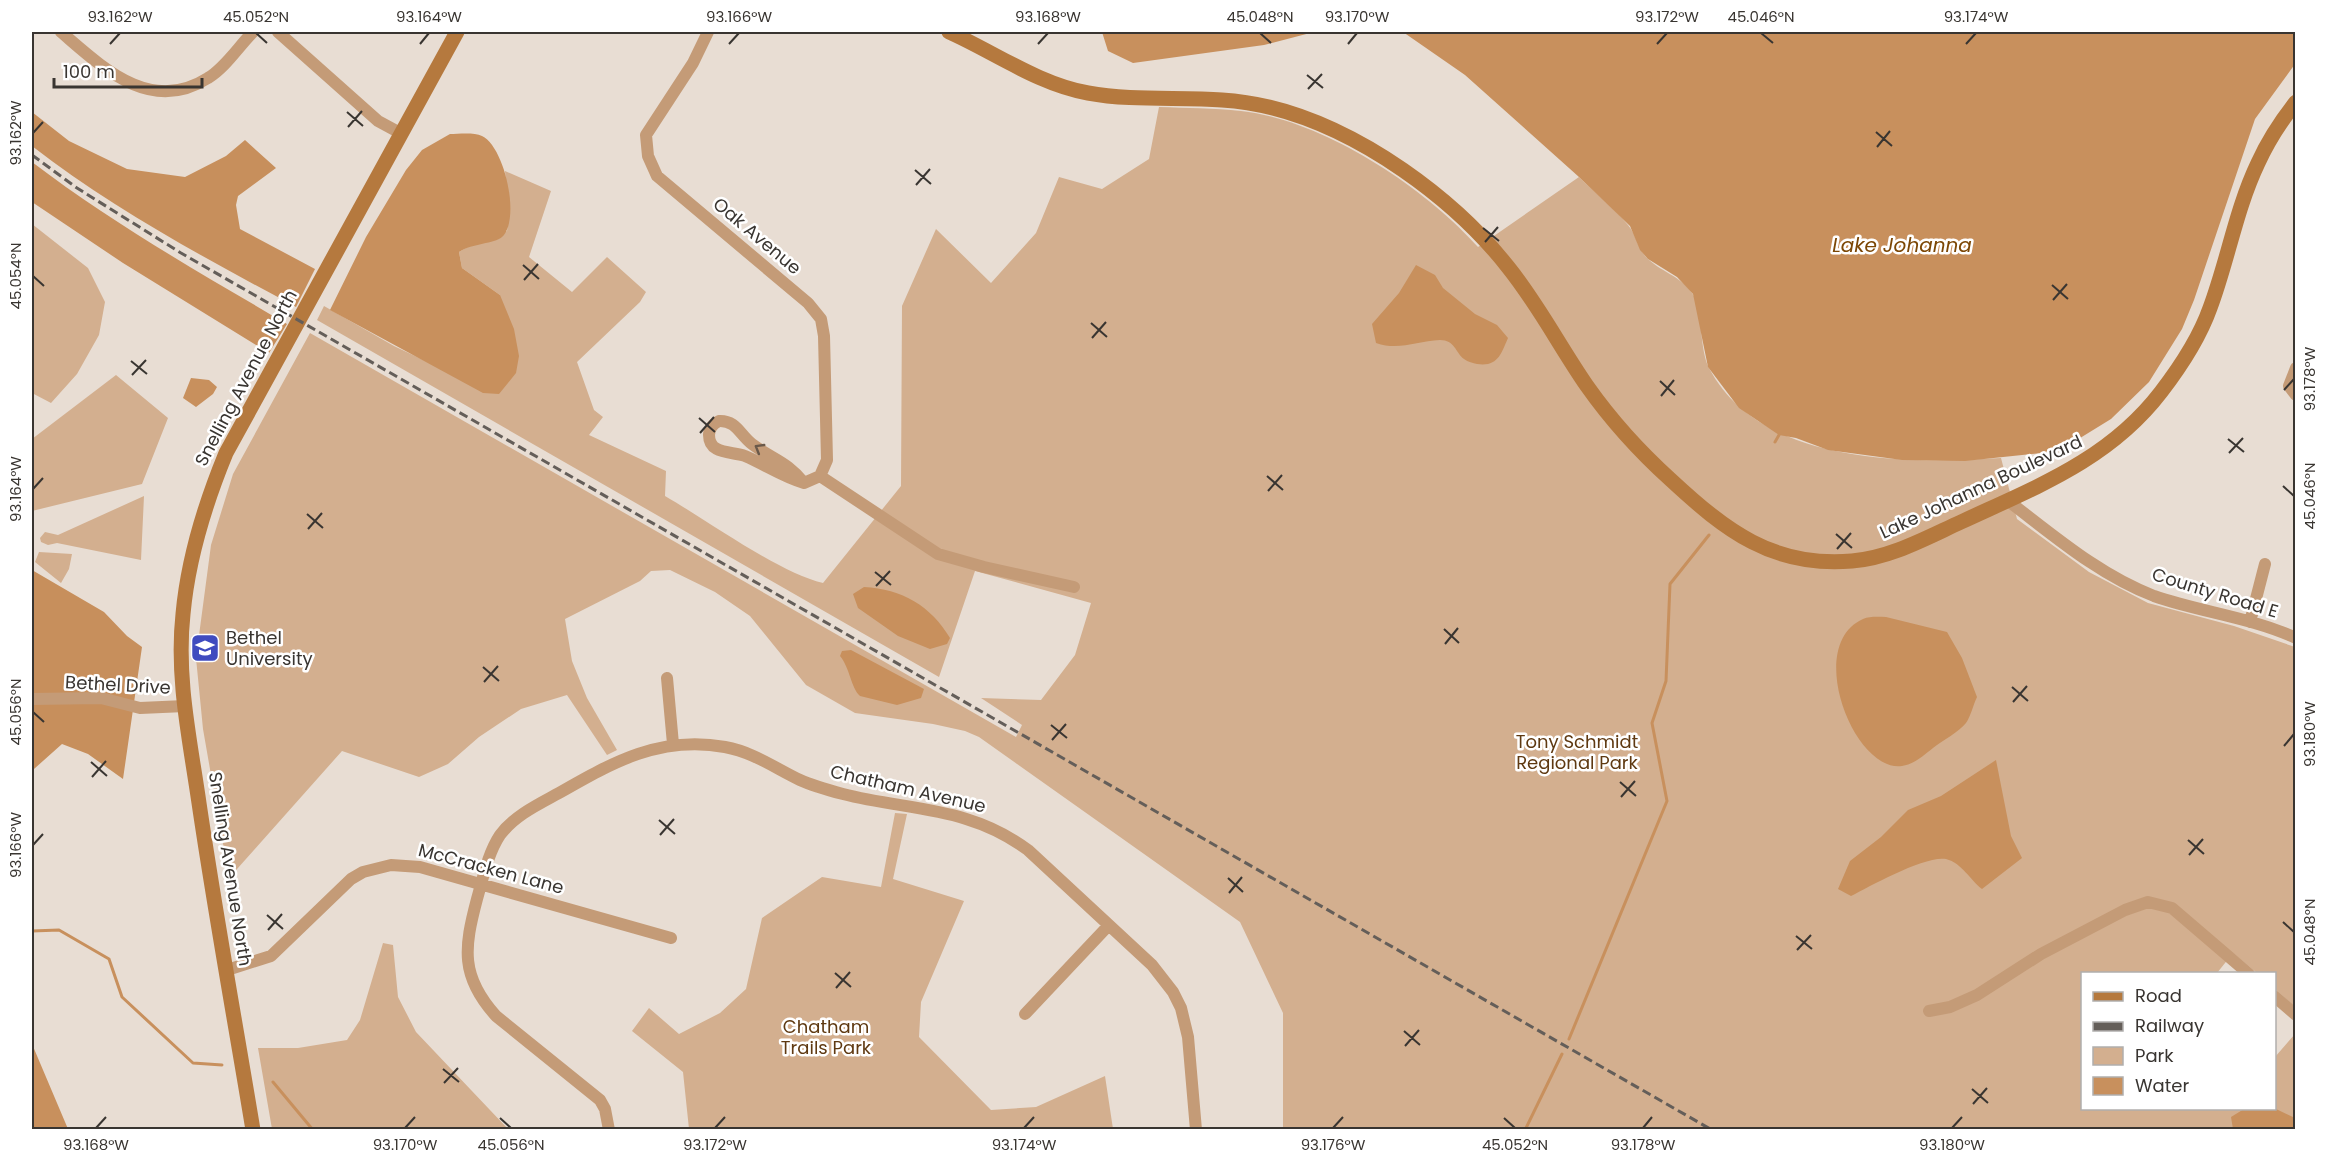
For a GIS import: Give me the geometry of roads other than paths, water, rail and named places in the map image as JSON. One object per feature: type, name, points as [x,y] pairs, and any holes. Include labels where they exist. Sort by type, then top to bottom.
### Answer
[{"type":"street","points":[[61,32],[117,78],[134,86],[158,90],[191,86],[209,78],[253,32]]},
{"type":"street","points":[[278,32],[378,121],[402,134]]},
{"type":"street","name":"Snelling Avenue North","points":[[253,1130],[214,903],[181,682],[183,614],[193,553],[213,485],[245,415],[457,32]]},
{"type":"street","name":"Oak Avenue","points":[[708,32],[693,63],[646,135],[646,147],[657,176],[808,303],[820,319],[824,336],[827,460],[820,476]]},
{"type":"street","name":"Lake Johanna Boulevard","points":[[949,32],[1066,88],[1107,96],[1254,103],[1306,117],[1382,156],[1434,193],[1486,241],[1523,286],[1591,391],[1644,454],[1713,518],[1746,540],[1765,549],[1810,560],[1869,558],[1913,544],[2095,456],[2117,440],[2146,411],[2175,373],[2198,336],[2210,310],[2257,164],[2295,102]]},
{"type":"street","points":[[2292,390],[2295,368]]},
{"type":"street","points":[[804,483],[792,467],[751,444],[729,422],[719,421],[710,429],[709,439],[715,449],[746,457],[782,477],[804,483],[820,476],[938,554],[984,567],[1074,586]]},
{"type":"street","name":"County Road E","points":[[2007,500],[2083,557],[2131,586],[2154,596],[2250,622],[2295,638]]},
{"type":"street","points":[[2250,622],[2265,564]]},
{"type":"street","points":[[667,678],[673,744]]},
{"type":"street","name":"Bethel Drive","points":[[32,702],[49,699],[101,699],[140,708],[185,706]]},
{"type":"street","name":"Chatham Avenue","points":[[609,1130],[605,1109],[600,1100],[496,1016],[474,987],[469,972],[467,943],[481,883],[500,836],[522,814],[616,761],[652,748],[689,743],[729,747],[823,789],[957,815],[985,824],[1028,850],[1157,971],[1181,1008],[1188,1037],[1196,1130]]},
{"type":"street","name":"McCracken Lane","points":[[227,970],[271,956],[344,884],[377,867],[405,864],[481,883],[671,938]]},
{"type":"street","points":[[1929,1011],[1950,1007],[1977,995],[2041,954],[2141,903],[2156,903],[2172,908],[2247,972]]},
{"type":"street","points":[[1025,1014],[1109,925]]},
{"type":"street","points":[[2276,998],[2295,1015]]},
{"type":"water","points":[[1102,32],[1314,32],[1264,45],[1133,63],[1108,51]]},
{"type":"water","name":"Lake Johanna","points":[[1403,32],[2295,32],[2295,64],[2255,119],[2194,300],[2182,329],[2149,382],[2111,419],[2072,443],[2042,453],[1965,461],[1902,460],[1828,450],[1796,438],[1779,435],[1739,408],[1708,367],[1693,294],[1677,277],[1648,259],[1640,250],[1630,226],[1579,177],[1465,75]]},
{"type":"water","points":[[450,134],[482,136],[498,154],[508,184],[510,216],[508,228],[502,237],[459,252],[462,268],[500,295],[514,329],[519,356],[516,373],[499,394],[483,393],[330,310],[366,237],[406,170],[422,150]]},
{"type":"water","points":[[1416,265],[1435,275],[1443,288],[1475,314],[1497,325],[1508,338],[1498,358],[1484,364],[1469,362],[1452,344],[1440,340],[1400,346],[1376,343],[1372,324],[1399,293]]},
{"type":"water","points":[[191,378],[209,380],[217,387],[213,394],[196,407],[183,398]]},
{"type":"water","points":[[864,587],[891,591],[914,601],[934,617],[942,627],[950,638],[947,644],[930,649],[898,636],[858,608],[853,594]]},
{"type":"water","points":[[1886,617],[1947,632],[1962,658],[1977,697],[1963,726],[1919,759],[1902,766],[1884,763],[1867,750],[1853,729],[1842,705],[1837,679],[1837,654],[1846,633],[1863,619]]},
{"type":"water","points":[[851,650],[924,689],[921,698],[897,705],[860,696],[840,656],[842,651]]},
{"type":"water","points":[[1996,760],[2011,836],[2022,858],[1982,889],[1952,861],[1937,859],[1912,866],[1851,896],[1838,889],[1850,861],[1881,837],[1908,810],[1941,796]]},
{"type":"water","points":[[32,1044],[68,1129],[32,1129]]},
{"type":"water","points":[[2276,1109],[2295,1118],[2295,1129],[2233,1129],[2231,1117],[2242,1110]]},
{"type":"waterway","points":[[1775,442],[1779,435]]},
{"type":"waterway","points":[[1569,1039],[1667,801],[1652,723],[1666,681],[1670,584],[1709,535]]},
{"type":"waterway","points":[[32,931],[59,930],[109,959],[122,997],[193,1063],[222,1065]]},
{"type":"waterway","points":[[1525,1130],[1562,1054]]},
{"type":"waterway","points":[[273,1082],[313,1130]]},
{"type":"railway","points":[[32,155],[77,188],[181,253],[1712,1130]]},
{"type":"place","name":"Bethel University","points":[[205,648]]},
{"type":"park label","name":"Tony Schmidt Regional Park","points":[[1577,752]]},
{"type":"park label","name":"Chatham Trails Park","points":[[826,1037]]}]
